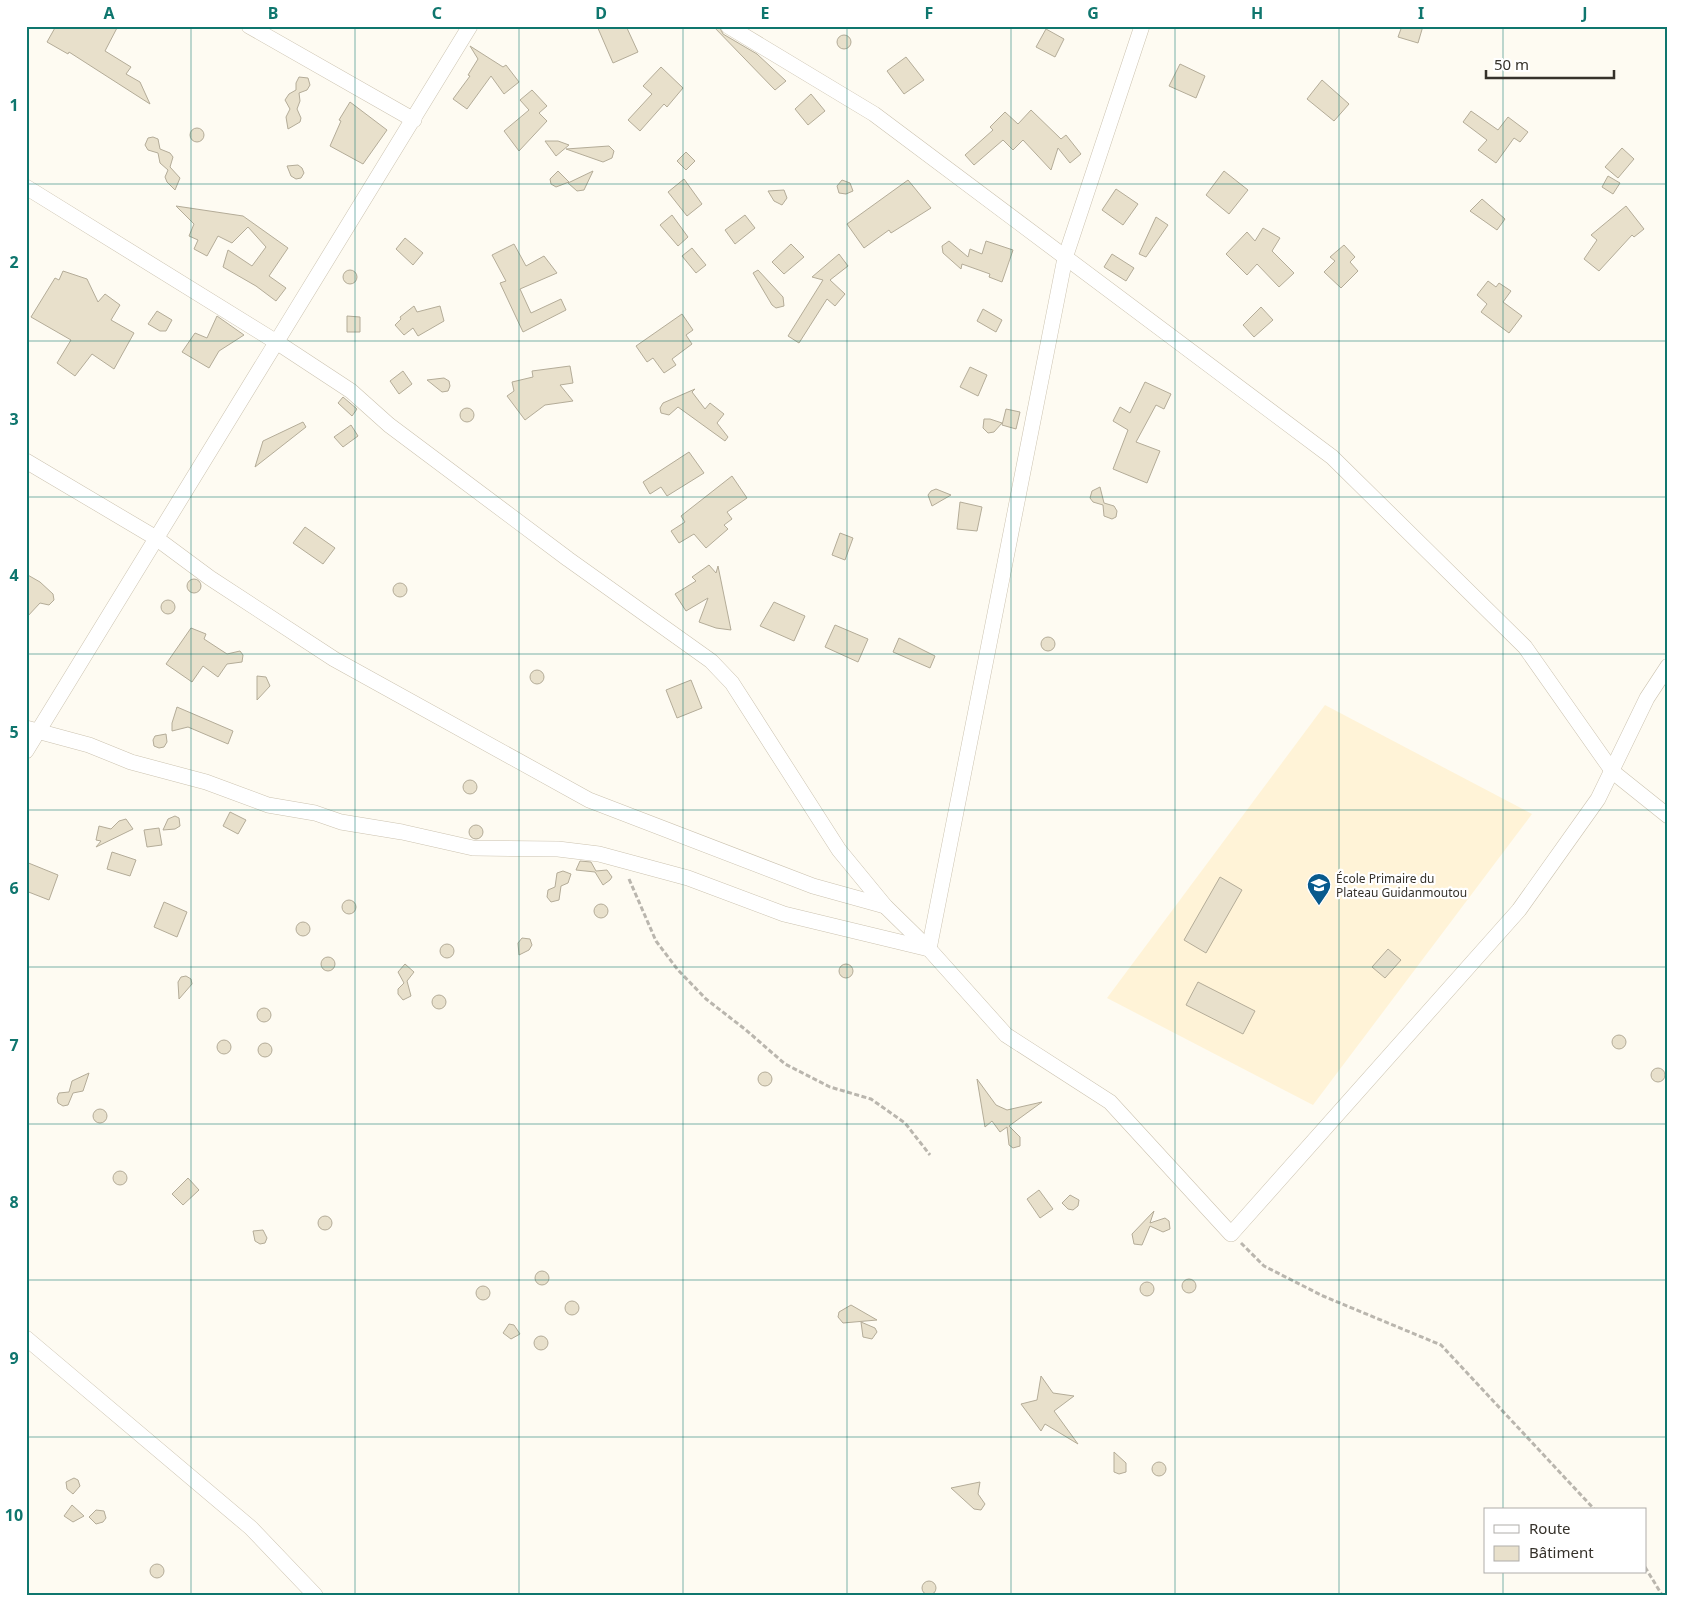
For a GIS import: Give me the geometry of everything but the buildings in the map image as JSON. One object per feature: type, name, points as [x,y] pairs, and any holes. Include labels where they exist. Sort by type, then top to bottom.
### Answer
[{"type":"street","points":[[249,26],[414,120]]},
{"type":"street","points":[[26,751],[32,730],[156,538],[278,343],[470,26]]},
{"type":"street","points":[[728,26],[874,114],[1332,458],[1525,647],[1613,772],[1668,816]]},
{"type":"street","points":[[929,949],[1065,258],[1142,26]]},
{"type":"street","points":[[26,187],[352,391],[389,425],[568,559],[711,661],[732,683],[839,850],[885,906],[929,949],[1006,1035],[1110,1102],[1232,1234],[1519,910],[1598,800],[1647,698],[1668,666]]},
{"type":"street","points":[[26,461],[156,538],[210,578],[334,659],[589,800],[813,886],[885,906]]},
{"type":"street","points":[[32,730],[89,745],[132,762],[206,782],[268,805],[315,813],[341,822],[402,832],[473,848],[558,849],[599,854],[688,878],[784,914],[887,937],[929,949]]},
{"type":"street","points":[[26,1338],[251,1528],[315,1595]]},
{"type":"path","points":[[625,876],[632,881],[656,940],[678,970],[706,999],[785,1064],[830,1087],[871,1099],[905,1122],[930,1155]]},
{"type":"path","points":[[1232,1234],[1264,1266],[1322,1296],[1441,1346],[1593,1508]]},
{"type":"path","points":[[1646,1569],[1662,1595]]},
{"type":"shaded area","name":"École Primaire du Plateau Guidanmoutou","points":[[1325,705],[1532,814],[1313,1105],[1107,998]]},
{"type":"place","name":"École Primaire du Plateau Guidanmoutou","points":[[1319,906]]}]
